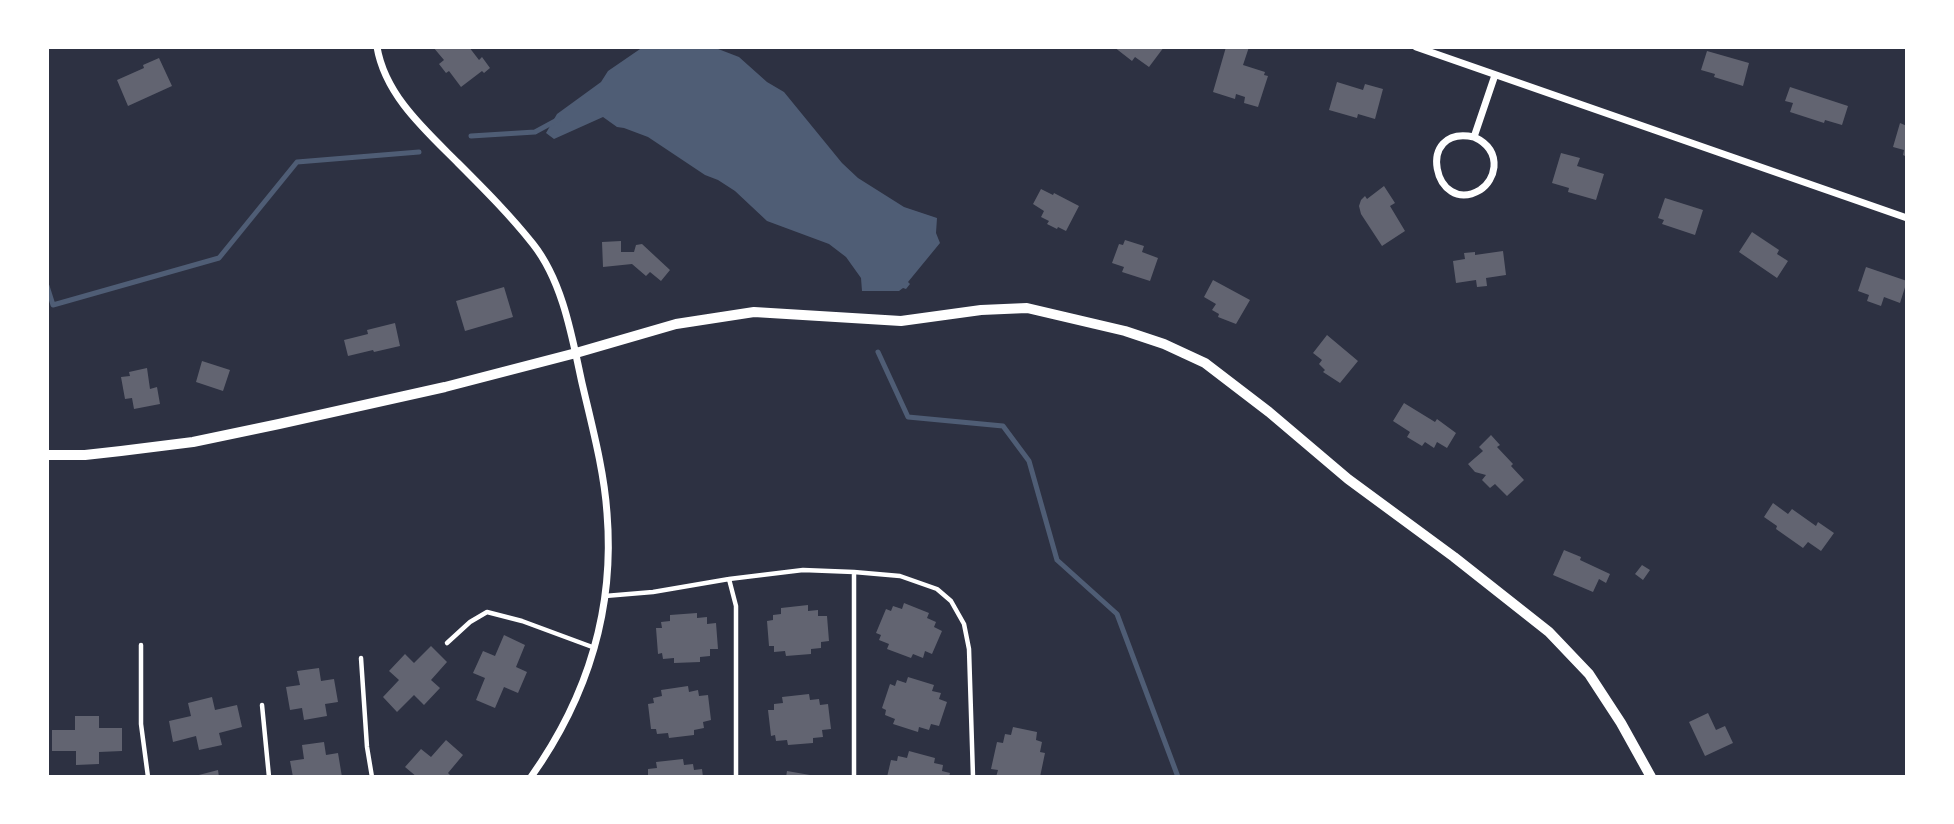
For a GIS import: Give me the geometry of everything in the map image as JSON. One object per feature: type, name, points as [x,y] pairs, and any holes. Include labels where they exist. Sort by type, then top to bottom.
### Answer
[{"type":"street","points":[[377,47],[388,82],[406,107],[505,210],[535,247],[554,280],[576,353],[601,469],[607,512],[608,553],[602,622],[571,710],[550,750],[531,777]]},
{"type":"street","points":[[1416,47],[1907,218]]},
{"type":"street","points":[[1474,137],[1495,75]]},
{"type":"street","points":[[1462,135],[1474,137],[1485,143],[1492,153],[1492,176],[1480,190],[1469,194],[1457,193],[1446,187],[1438,177],[1436,159],[1441,148],[1450,139],[1462,135]]},
{"type":"street","points":[[47,455],[97,454],[193,442],[445,387],[676,324],[754,312],[901,321],[981,310],[1027,309],[1125,331],[1164,344],[1205,363],[1269,412],[1348,479],[1454,556],[1549,632],[1589,674],[1621,723],[1651,777]]},
{"type":"lane","points":[[605,596],[653,592],[803,570],[900,576],[937,589],[951,601],[958,612],[964,624],[969,649],[973,777]]},
{"type":"lane","points":[[854,572],[854,777]]},
{"type":"lane","points":[[729,579],[736,606],[736,777]]},
{"type":"lane","points":[[447,643],[470,622],[487,612],[522,621],[595,648]]},
{"type":"lane","points":[[141,645],[141,724],[148,777]]},
{"type":"lane","points":[[361,658],[366,747],[372,777]]},
{"type":"lane","points":[[262,705],[270,777]]},
{"type":"water","points":[[643,47],[713,47],[739,57],[767,82],[784,92],[842,163],[858,178],[904,207],[937,218],[936,233],[940,243],[908,282],[910,284],[906,289],[862,291],[861,278],[846,257],[829,244],[767,221],[735,191],[718,180],[705,175],[648,137],[617,127],[603,117],[554,139],[546,133],[557,114],[601,82],[608,71]]},
{"type":"building","points":[[433,47],[469,47],[479,60],[482,57],[490,68],[461,87],[449,71],[446,73],[439,64],[444,60]]},
{"type":"building","points":[[1114,47],[1164,47],[1149,67],[1135,57],[1132,61]]},
{"type":"building","points":[[1226,47],[1249,47],[1243,65],[1265,72],[1264,75],[1268,76],[1258,107],[1244,103],[1245,97],[1236,94],[1235,99],[1213,92]]},
{"type":"building","points":[[1707,51],[1749,63],[1743,86],[1701,70]]},
{"type":"building","points":[[159,58],[172,86],[128,106],[117,80]]},
{"type":"building","points":[[1337,82],[1363,90],[1365,84],[1383,89],[1375,119],[1358,114],[1357,118],[1329,110]]},
{"type":"building","points":[[1790,87],[1848,106],[1842,125],[1825,120],[1824,123],[1790,112],[1793,103],[1785,101]]},
{"type":"building","points":[[1900,123],[1907,126],[1907,157],[1903,155],[1904,150],[1893,147]]},
{"type":"building","points":[[1561,153],[1580,158],[1577,166],[1604,174],[1596,200],[1568,192],[1569,188],[1552,183]]},
{"type":"building","points":[[1384,186],[1395,203],[1390,206],[1405,231],[1382,246],[1361,214],[1359,206],[1365,196],[1367,199]]},
{"type":"building","points":[[1041,189],[1079,206],[1066,231],[1047,224],[1049,221],[1041,217],[1044,211],[1033,204]]},
{"type":"building","points":[[1665,198],[1703,210],[1695,235],[1662,224],[1664,220],[1658,218]]},
{"type":"building","points":[[1752,232],[1779,250],[1777,254],[1788,261],[1777,278],[1739,252]]},
{"type":"building","points":[[1125,240],[1144,246],[1142,252],[1158,258],[1150,281],[1122,272],[1124,267],[1112,263],[1119,244],[1123,245]]},
{"type":"building","points":[[621,241],[621,252],[634,252],[636,245],[642,244],[670,270],[661,281],[650,272],[646,276],[632,264],[603,267],[602,242]]},
{"type":"building","points":[[1503,251],[1506,275],[1486,278],[1487,286],[1477,287],[1476,280],[1456,283],[1453,261],[1465,259],[1464,253],[1475,252],[1475,255]]},
{"type":"building","points":[[1866,267],[1907,281],[1900,303],[1884,297],[1881,306],[1867,301],[1869,295],[1858,291]]},
{"type":"building","points":[[1213,280],[1250,300],[1236,324],[1218,317],[1219,314],[1212,310],[1216,304],[1204,297]]},
{"type":"building","points":[[504,287],[513,317],[465,331],[456,301]]},
{"type":"building","points":[[395,323],[400,346],[348,356],[344,340],[368,334],[367,330]]},
{"type":"building","points":[[1327,335],[1358,361],[1340,383],[1323,372],[1325,370],[1319,364],[1322,360],[1313,353]]},
{"type":"building","points":[[202,361],[230,370],[223,391],[196,382]]},
{"type":"building","points":[[147,368],[150,389],[157,387],[160,404],[134,409],[132,398],[125,399],[121,377],[130,376],[129,372]]},
{"type":"building","points":[[1404,403],[1435,422],[1437,419],[1456,433],[1447,448],[1437,442],[1434,448],[1425,442],[1422,446],[1407,437],[1410,432],[1393,421]]},
{"type":"building","points":[[1491,435],[1500,445],[1497,447],[1524,480],[1507,496],[1495,484],[1490,488],[1482,480],[1486,475],[1475,472],[1468,464],[1483,451],[1479,447]]},
{"type":"building","points":[[1773,503],[1788,514],[1792,509],[1816,526],[1818,522],[1834,533],[1821,551],[1808,542],[1803,548],[1764,517]]},
{"type":"building","points":[[1564,550],[1610,574],[1606,583],[1599,579],[1593,592],[1553,575]]},
{"type":"building","points":[[1642,565],[1650,570],[1643,580],[1635,574]]},
{"type":"building","points":[[904,603],[929,613],[927,618],[936,622],[934,627],[942,631],[932,654],[925,651],[923,658],[913,654],[911,658],[887,649],[889,644],[879,640],[881,635],[876,633],[886,609],[891,611],[893,606],[902,609]]},
{"type":"building","points":[[808,605],[808,611],[818,610],[818,616],[827,616],[829,641],[821,642],[821,648],[811,649],[811,654],[786,656],[785,651],[774,652],[774,646],[769,646],[767,621],[773,620],[773,615],[781,614],[781,608]]},
{"type":"building","points":[[697,613],[697,618],[707,617],[707,624],[716,623],[718,649],[710,649],[710,656],[700,657],[700,662],[674,663],[674,658],[663,659],[662,653],[658,654],[656,628],[662,628],[661,622],[670,621],[670,615]]},
{"type":"building","points":[[504,635],[525,645],[516,667],[527,672],[518,693],[504,687],[495,708],[476,700],[485,678],[473,673],[483,651],[495,656]]},
{"type":"building","points":[[431,646],[447,662],[431,680],[440,688],[424,705],[414,695],[397,712],[383,697],[399,680],[389,671],[405,654],[414,663]]},
{"type":"building","points":[[319,668],[321,681],[334,679],[338,702],[325,704],[327,716],[304,720],[302,708],[290,710],[286,687],[300,685],[297,671]]},
{"type":"building","points":[[908,677],[934,685],[932,691],[941,693],[939,699],[947,702],[939,726],[931,724],[929,730],[919,727],[918,732],[893,724],[895,719],[885,715],[886,710],[882,708],[890,684],[895,686],[897,680],[906,683]]},
{"type":"building","points":[[688,686],[689,692],[698,690],[699,696],[708,695],[711,720],[703,722],[704,728],[694,730],[694,735],[669,738],[668,733],[657,734],[656,729],[651,729],[648,704],[654,703],[653,698],[662,696],[661,690]]},
{"type":"building","points":[[809,694],[810,700],[819,699],[820,705],[828,704],[831,729],[822,730],[823,737],[813,738],[813,743],[788,745],[787,740],[776,741],[775,735],[771,736],[768,710],[774,710],[774,704],[783,703],[782,697]]},
{"type":"building","points":[[212,697],[215,710],[237,705],[242,727],[219,733],[222,745],[199,750],[196,736],[173,742],[169,721],[191,716],[188,703]]},
{"type":"building","points":[[1708,713],[1716,730],[1725,726],[1733,743],[1705,756],[1689,722]]},
{"type":"building","points":[[75,716],[99,716],[99,728],[122,728],[122,751],[99,752],[99,764],[76,765],[76,751],[52,751],[52,730],[75,730]]},
{"type":"building","points":[[1013,727],[1037,732],[1036,740],[1042,742],[1040,752],[1045,753],[1040,777],[996,777],[998,770],[991,769],[997,742],[1003,743],[1005,734],[1011,735]]},
{"type":"building","points":[[446,740],[463,755],[448,773],[452,777],[417,777],[405,767],[421,749],[431,757]]},
{"type":"building","points":[[324,742],[326,755],[338,753],[342,777],[293,777],[290,761],[304,759],[302,745]]},
{"type":"building","points":[[909,751],[935,758],[934,763],[943,765],[942,771],[950,773],[949,777],[887,777],[891,760],[897,761],[898,756],[907,758]]},
{"type":"building","points":[[683,759],[684,765],[693,764],[694,770],[702,769],[703,777],[648,777],[648,769],[657,768],[656,762]]},
{"type":"building","points":[[218,770],[219,777],[195,777],[195,776]]},
{"type":"building","points":[[787,771],[810,775],[810,777],[786,777]]},
{"type":"waterway","points":[[471,136],[535,132],[559,119]]},
{"type":"waterway","points":[[47,286],[53,305],[219,258],[297,162],[419,152]]},
{"type":"waterway","points":[[878,352],[908,417],[1003,426],[1029,461],[1057,560],[1117,614],[1178,777]]}]
